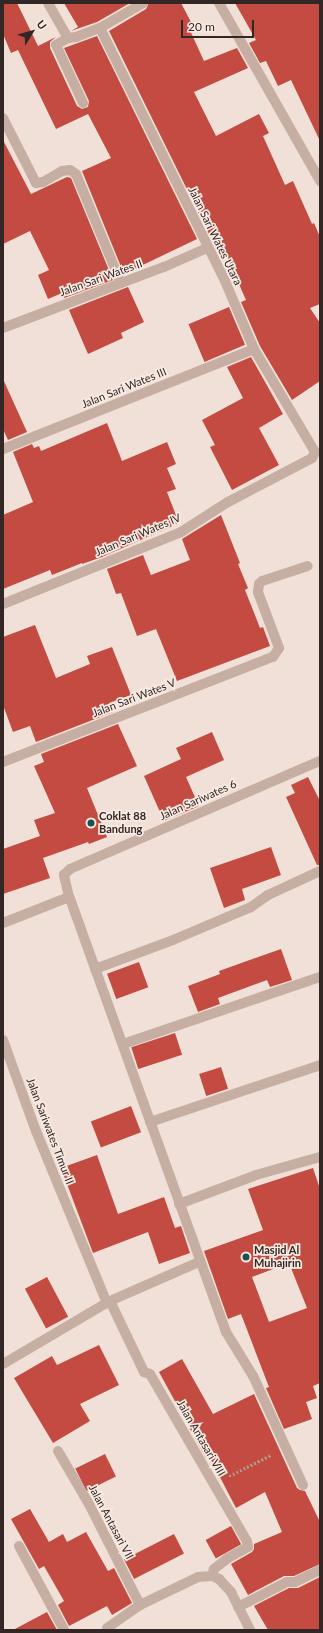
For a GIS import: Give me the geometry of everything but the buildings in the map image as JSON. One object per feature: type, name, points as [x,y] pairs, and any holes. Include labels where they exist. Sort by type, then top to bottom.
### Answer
[{"type":"street","points":[[48,3],[68,38]]},
{"type":"street","points":[[83,103],[56,45],[68,38],[76,37],[100,28],[143,3]]},
{"type":"street","points":[[219,3],[320,181]]},
{"type":"street","name":"Jalan Sari Wates Utara","points":[[100,28],[207,248],[225,281],[254,349],[318,452]]},
{"type":"street","points":[[3,118],[29,173],[36,183],[43,182],[62,171],[70,170],[76,174],[121,283]]},
{"type":"street","name":"Jalan Sari Wates II","points":[[3,328],[164,267],[207,248]]},
{"type":"street","name":"Jalan Sari Wates III","points":[[3,449],[254,349]]},
{"type":"street","name":"Jalan Sari Wates IV","points":[[3,604],[181,532],[228,502],[312,458],[318,452]]},
{"type":"street","name":"Jalan Sari Wates V","points":[[3,762],[273,657],[279,648],[258,592],[259,584],[262,581],[308,566]]},
{"type":"street","name":"Jalan Sariwates 6","points":[[68,897],[64,875],[70,869],[320,761]]},
{"type":"street","points":[[95,969],[173,940],[251,907],[268,895],[320,871]]},
{"type":"street","points":[[3,923],[68,897],[123,1044],[199,1262],[226,1332],[253,1376],[303,1485]]},
{"type":"street","points":[[123,1044],[320,977]]},
{"type":"street","name":"Jalan Sariwates Timur II","points":[[3,1040],[36,1131],[76,1229],[109,1302]]},
{"type":"street","points":[[150,1122],[320,1065]]},
{"type":"street","points":[[179,1204],[256,1175],[320,1157]]},
{"type":"street","points":[[3,1364],[109,1302],[199,1262]]},
{"type":"street","name":"Jalan Antasari VIII","points":[[109,1302],[144,1372],[150,1374],[247,1541],[248,1547],[228,1558],[214,1569],[212,1576]]},
{"type":"street","name":"Jalan Antasari VII","points":[[58,1451],[89,1504],[140,1605]]},
{"type":"street","points":[[19,1546],[64,1630]]},
{"type":"street","points":[[238,1607],[287,1582],[295,1582],[320,1570]]},
{"type":"street","points":[[106,1629],[140,1605],[198,1577],[212,1576],[224,1583],[250,1630]]},
{"type":"path","points":[[213,1483],[286,1448]]},
{"type":"place","name":"Coklat 88 Bandung","points":[[91,823]]},
{"type":"place","name":"Masjid Al Muhajirin","points":[[246,1257]]}]
